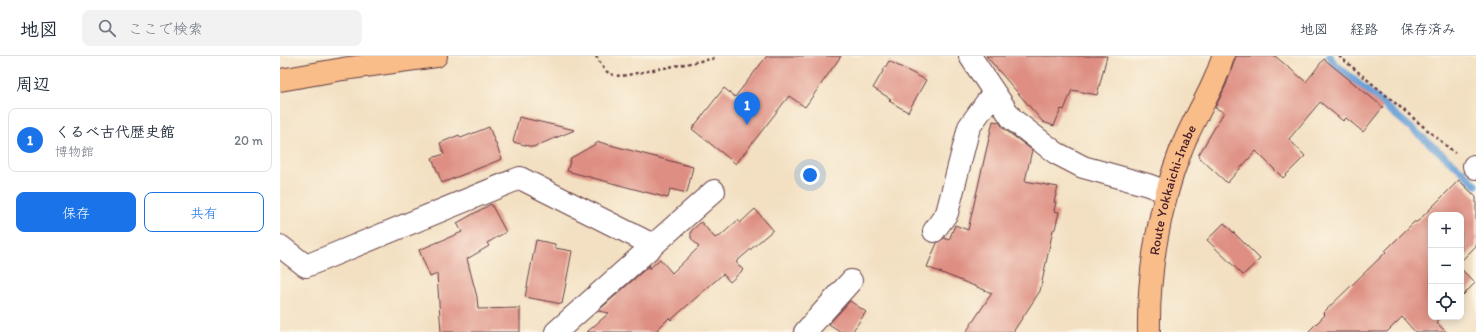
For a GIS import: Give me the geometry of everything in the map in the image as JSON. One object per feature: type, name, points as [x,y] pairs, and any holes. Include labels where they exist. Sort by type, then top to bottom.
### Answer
[{"type":"main road","points":[[280,80],[343,69],[436,56]]},
{"type":"main road","name":"Route Yokkaichi-Inabe","points":[[1149,332],[1149,314],[1155,251],[1167,192],[1181,149],[1212,87],[1223,56]]},
{"type":"street","points":[[970,56],[1012,119],[1034,138],[1056,153],[1092,170],[1148,185],[1167,192]]},
{"type":"street","points":[[934,231],[947,213],[969,127],[994,92]]},
{"type":"street","points":[[280,246],[306,266],[520,178],[653,245]]},
{"type":"street","points":[[556,332],[714,191]]},
{"type":"street","points":[[805,332],[851,281]]},
{"type":"path","points":[[596,56],[605,71],[612,75],[622,76],[716,58]]},
{"type":"path","points":[[1339,56],[1466,162],[1475,167]]},
{"type":"building","points":[[767,56],[841,56],[805,107],[789,96],[736,164],[692,129],[724,88],[735,97]]},
{"type":"building","points":[[986,56],[1107,56],[1097,95],[1072,90],[1064,110],[1061,109],[1054,126],[1043,122]]},
{"type":"building","points":[[1236,56],[1275,56],[1306,82],[1324,59],[1383,107],[1363,132],[1346,118],[1343,121],[1320,102],[1289,139],[1305,156],[1283,178],[1256,151],[1227,183],[1198,156],[1224,112],[1215,108],[1226,85]]},
{"type":"building","points":[[889,61],[926,80],[908,112],[889,101],[891,99],[873,88]]},
{"type":"building","points":[[519,117],[575,130],[533,147],[513,142]]},
{"type":"building","points":[[993,121],[999,122],[1004,129],[1032,150],[1025,181],[1058,187],[1054,202],[1056,202],[1054,211],[1059,212],[1055,229],[1053,230],[1040,291],[1013,332],[966,332],[992,293],[927,267],[937,243],[944,238],[949,240],[955,225],[968,230]]},
{"type":"building","points":[[489,127],[502,159],[442,183],[432,158],[444,154],[440,143],[459,135],[461,138]]},
{"type":"building","points":[[599,142],[693,167],[687,193],[670,189],[668,198],[567,171],[571,158]]},
{"type":"building","points":[[1459,180],[1476,197],[1476,246],[1464,258],[1464,212],[1428,212],[1428,320],[1438,320],[1436,322],[1446,332],[1415,332],[1402,317],[1387,332],[1308,332],[1325,315],[1323,313],[1386,252],[1385,251],[1414,222],[1417,222]]},
{"type":"building","points":[[491,204],[506,232],[487,243],[489,246],[467,259],[477,297],[478,309],[520,308],[520,332],[441,332],[437,274],[430,277],[419,250],[462,232],[457,223]]},
{"type":"building","points":[[755,209],[773,230],[736,262],[743,270],[730,282],[723,274],[671,320],[669,318],[655,332],[587,332],[609,313],[598,311],[650,265],[649,269],[660,259],[672,273],[699,247],[691,238],[691,231],[701,222],[715,238],[718,236],[719,237],[738,220],[740,223]]},
{"type":"building","points":[[1224,223],[1260,259],[1243,275],[1207,240]]},
{"type":"building","points":[[536,240],[555,244],[555,248],[572,251],[562,304],[525,297]]},
{"type":"building","points":[[1464,272],[1475,283],[1464,294]]},
{"type":"building","points":[[850,301],[866,312],[852,332],[841,332],[829,324]]},
{"type":"waterway","points":[[1330,56],[1334,63],[1461,170],[1476,185]]},
{"type":"place","name":"くるべ古代歴史館","points":[[747,125]]}]
